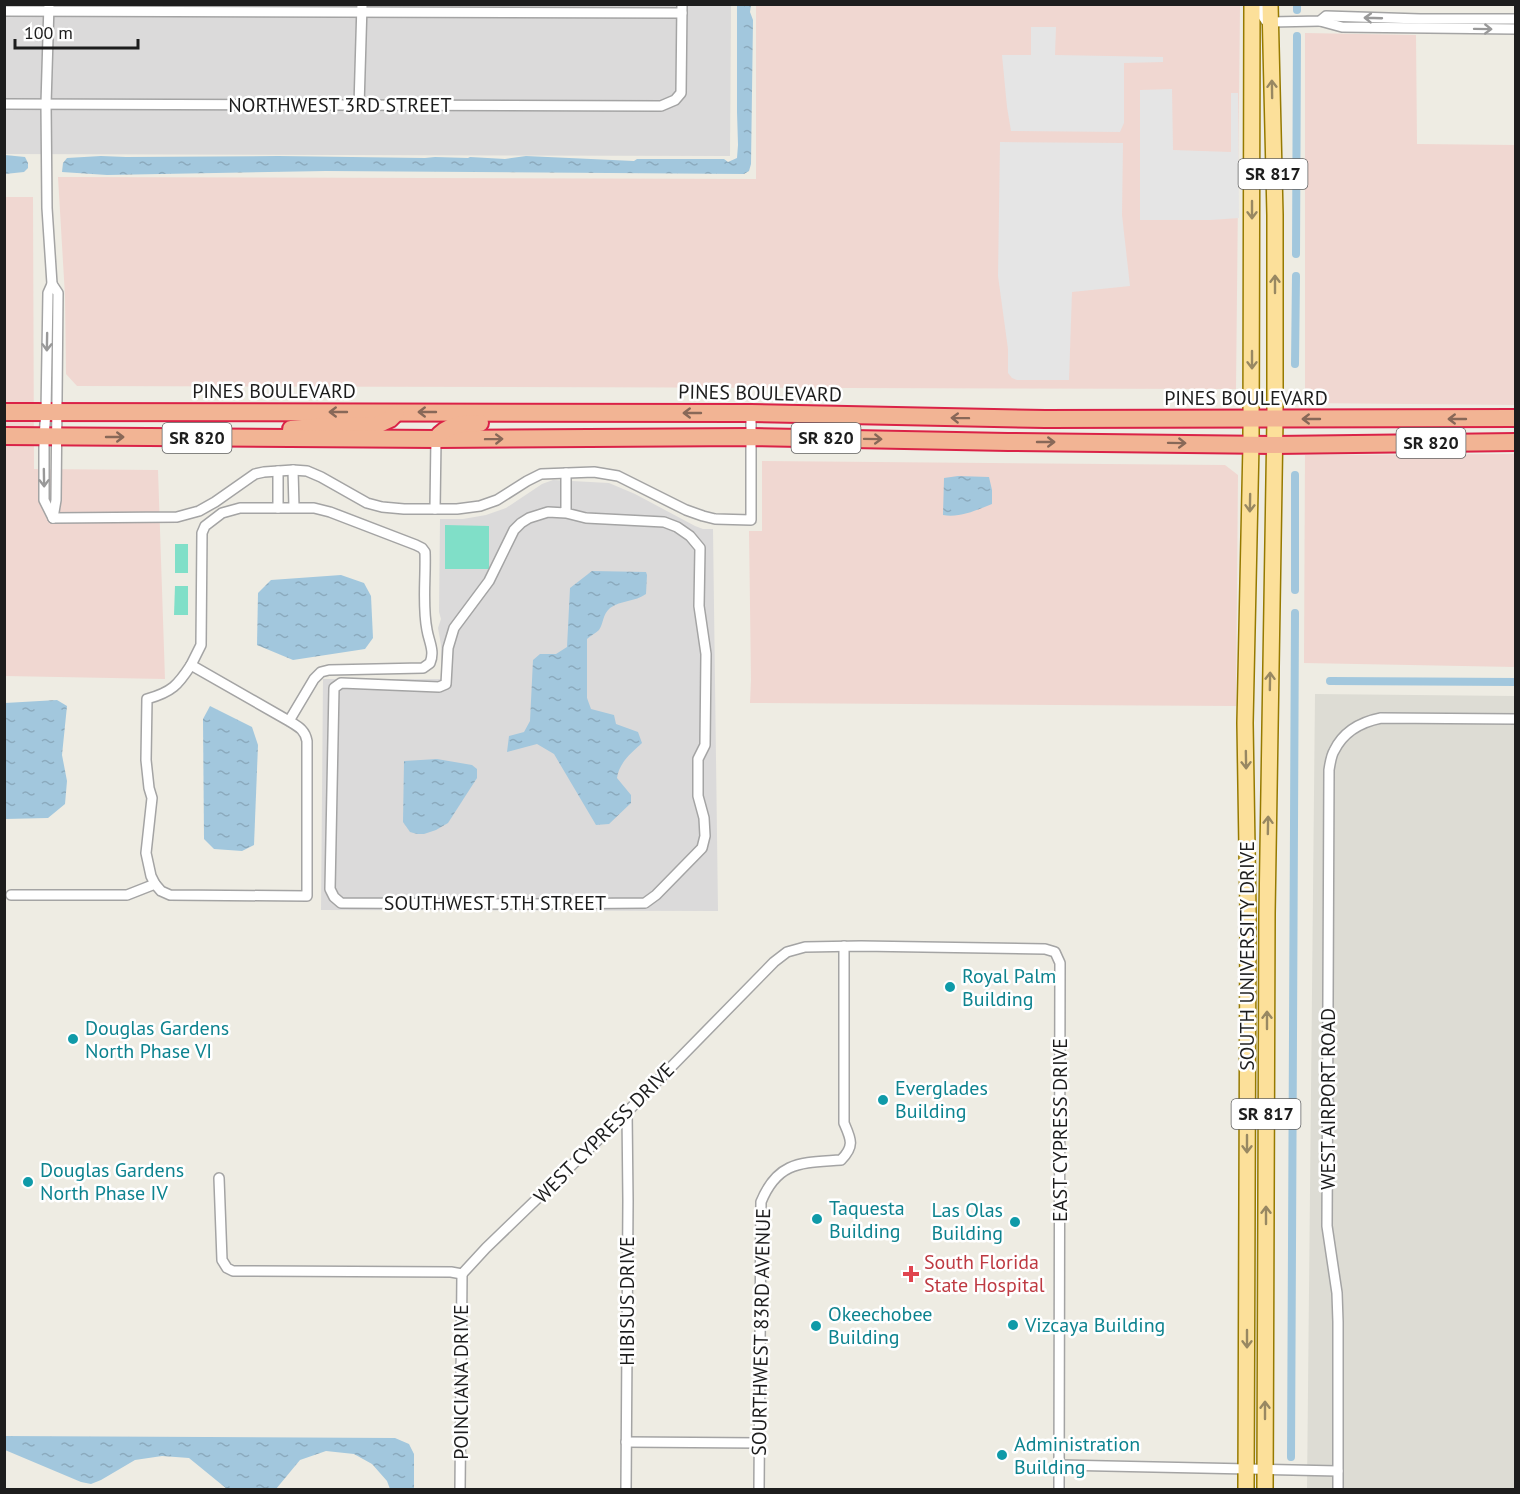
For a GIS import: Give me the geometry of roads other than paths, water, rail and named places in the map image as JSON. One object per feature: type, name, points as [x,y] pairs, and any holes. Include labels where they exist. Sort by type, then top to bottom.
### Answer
[{"type":"highway","name":"PINES BOULEVARD","points":[[4,412],[751,413],[1003,419],[1252,420],[1515,418]]},
{"type":"highway","points":[[259,438],[274,431],[377,425],[390,420],[397,412]]},
{"type":"highway","points":[[436,439],[446,429],[462,423],[563,419],[573,413]]},
{"type":"highway","points":[[901,440],[915,431],[979,433],[995,430],[1000,427],[1003,419]]},
{"type":"highway","points":[[1008,442],[1013,431],[1045,419]]},
{"type":"highway","points":[[1446,443],[1471,435],[1515,434]]},
{"type":"highway","name":"SR 820","points":[[4,436],[436,439],[751,437],[1275,445],[1515,442]]},
{"type":"main road","name":"SR 817","points":[[1251,444],[1252,4]]},
{"type":"main road","name":"SR 817","points":[[1270,4],[1275,215],[1275,445]]},
{"type":"main road","name":"SOUTH UNIVERSITY DRIVE","points":[[1246,1490],[1248,904],[1245,723],[1251,444]]},
{"type":"main road","name":"SOUTH UNIVERSITY DRIVE","points":[[1265,1490],[1267,914],[1275,445]]},
{"type":"street","points":[[1259,4],[1262,16],[1266,21],[1271,22],[1320,21],[1342,27],[1515,29]]},
{"type":"street","points":[[49,8],[46,105],[47,208],[52,284],[58,293],[44,500],[53,518],[177,517],[199,511],[255,474],[293,470],[307,471],[321,477],[367,503],[404,509],[457,509],[480,506],[497,500],[541,474],[594,472],[618,476],[686,510],[703,516],[715,519],[751,520],[751,413]]},
{"type":"street","points":[[4,12],[49,8],[682,9]]},
{"type":"street","points":[[359,106],[361,9]]},
{"type":"street","name":"NORTHWEST 3RD STREET","points":[[4,104],[661,106],[675,100],[681,93],[682,9]]},
{"type":"street","points":[[1320,21],[1326,16],[1515,19]]},
{"type":"street","points":[[435,509],[436,439]]},
{"type":"street","points":[[293,470],[294,507]]},
{"type":"street","points":[[278,471],[278,508]]},
{"type":"street","points":[[566,473],[566,513]]},
{"type":"street","points":[[191,665],[301,728],[306,734],[307,896],[170,896],[155,884],[146,853],[152,798],[146,760],[147,699],[159,696],[179,683],[201,645],[202,533],[205,526],[222,513],[240,508],[314,508],[330,512],[422,548],[425,557],[427,630],[433,652],[430,663],[423,668],[321,672],[314,679],[289,721]]},
{"type":"street","name":"SOUTHWEST 5TH STREET","points":[[548,512],[566,513],[586,518],[664,522],[690,536],[700,548],[699,606],[706,654],[705,746],[698,759],[698,796],[704,818],[705,836],[702,848],[656,895],[645,903],[341,903],[330,889],[334,688],[340,683],[439,687],[447,684],[448,648],[454,628],[489,582],[514,530],[530,518],[548,512]]},
{"type":"street","name":"WEST AIRPORT ROAD","points":[[1338,1490],[1337,1293],[1327,1206],[1329,770],[1334,751],[1348,733],[1367,721],[1381,718],[1515,719]]},
{"type":"street","points":[[11,895],[127,895],[155,884]]},
{"type":"street","name":"WEST CYPRESS DRIVE","points":[[462,1274],[627,1112],[774,962],[788,952],[805,946],[844,946],[1045,949],[1054,952]]},
{"type":"street","name":"SOURTHWEST 83RD AVENUE","points":[[759,1490],[761,1202],[766,1190],[778,1176],[793,1166],[812,1161],[841,1160],[851,1146],[850,1134],[844,1123],[844,946]]},
{"type":"street","name":"EAST CYPRESS DRIVE","points":[[1054,952],[1060,963],[1059,1490]]},
{"type":"street","name":"HIBISUS DRIVE","points":[[626,1490],[627,1112]]},
{"type":"street","points":[[219,1178],[222,1260],[227,1268],[233,1271],[452,1272],[462,1274]]},
{"type":"street","name":"POINCIANA DRIVE","points":[[460,1490],[462,1274]]},
{"type":"street","points":[[626,1442],[759,1443]]},
{"type":"street","points":[[1059,1466],[1338,1471]]},
{"type":"water","points":[[737,5],[751,5],[750,12],[753,20],[751,164],[749,171],[744,174],[326,171],[107,175],[62,172],[63,163],[67,158],[101,156],[505,159],[526,156],[634,161],[637,159],[724,159],[728,162],[737,158],[738,145]]},
{"type":"water","points":[[5,155],[25,157],[28,168],[24,172],[5,174]]},
{"type":"water","points":[[989,477],[992,504],[962,514],[943,515],[944,478]]},
{"type":"water","points":[[592,571],[646,572],[647,575],[646,594],[610,608],[599,630],[587,639],[587,698],[591,709],[614,715],[616,724],[638,732],[642,743],[623,763],[617,778],[631,795],[631,803],[609,824],[596,825],[554,754],[537,744],[507,752],[509,736],[524,732],[530,721],[533,660],[540,654],[556,654],[567,647],[570,588]]},
{"type":"water","points":[[341,575],[364,583],[371,596],[373,638],[365,649],[293,660],[257,645],[258,593],[271,580]]},
{"type":"water","points":[[57,700],[67,706],[62,755],[67,781],[65,804],[48,818],[5,819],[5,703]]},
{"type":"water","points":[[210,706],[252,727],[258,745],[254,845],[242,851],[214,849],[204,839],[203,719]]},
{"type":"water","points":[[437,759],[472,765],[477,769],[477,778],[448,823],[424,834],[410,832],[403,822],[404,761]]},
{"type":"water","points":[[4,1436],[395,1438],[409,1444],[414,1454],[414,1489],[390,1489],[387,1481],[372,1464],[354,1454],[326,1451],[300,1460],[276,1489],[227,1489],[189,1458],[162,1456],[135,1460],[91,1484],[81,1482],[5,1450]]},
{"type":"waterway","points":[[1297,4],[1297,10]]},
{"type":"waterway","points":[[1296,254],[1297,36]]},
{"type":"waterway","points":[[1295,364],[1296,276]]},
{"type":"waterway","points":[[1295,475],[1295,590]]},
{"type":"waterway","points":[[1291,1457],[1295,613]]},
{"type":"waterway","points":[[1330,681],[1516,682]]},
{"type":"place","name":"Royal Palm Building","points":[[950,987]]},
{"type":"place","name":"Douglas Gardens North Phase VI","points":[[73,1039]]},
{"type":"place","name":"Everglades Building","points":[[883,1100]]},
{"type":"place","name":"Douglas Gardens North Phase IV","points":[[28,1182]]},
{"type":"place","name":"Taquesta Building","points":[[817,1219]]},
{"type":"place","name":"Las Olas Building","points":[[1015,1222]]},
{"type":"place","name":"South Florida State Hospital","points":[[911,1274]]},
{"type":"place","name":"Vizcaya Building","points":[[1013,1325]]},
{"type":"place","name":"Okeechobee Building","points":[[816,1326]]},
{"type":"place","name":"Administration Building","points":[[1002,1455]]}]
